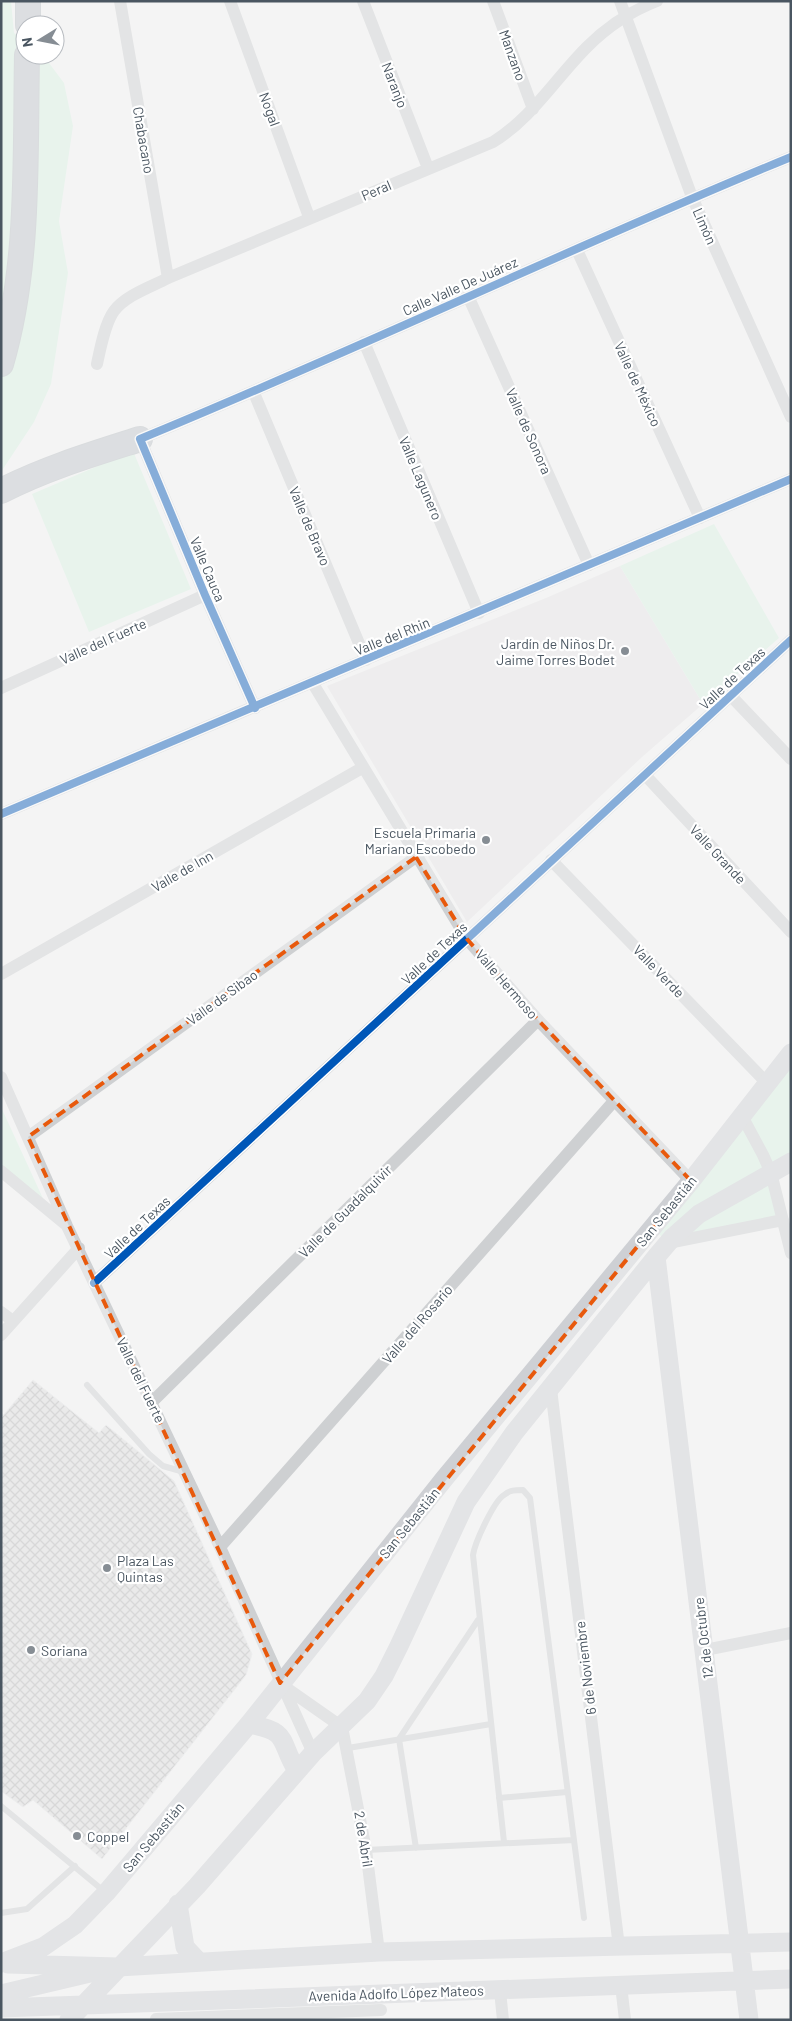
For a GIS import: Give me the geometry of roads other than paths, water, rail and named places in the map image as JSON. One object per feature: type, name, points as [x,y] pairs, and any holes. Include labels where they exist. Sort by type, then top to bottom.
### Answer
[{"type":"highway","points":[[28,1],[28,15]]},
{"type":"highway","points":[[1,364],[12,327],[20,266],[24,204],[27,65]]},
{"type":"highway","points":[[1,490],[64,463],[140,440]]},
{"type":"main road","name":"San Sebastián","points":[[1,1964],[43,1947],[75,1925],[106,1893],[249,1724],[444,1479],[691,1181],[766,1082],[791,1053]]},
{"type":"main road","name":"San Sebastián","points":[[75,2015],[118,1967],[197,1886],[313,1752],[342,1727],[367,1701],[384,1676],[474,1488],[514,1433],[662,1250],[699,1214],[791,1162]]},
{"type":"main road","name":"12 de Octubre","points":[[662,1250],[705,1650],[749,2020]]},
{"type":"main road","points":[[249,1724],[276,1731],[286,1745],[289,1757],[297,1771]]},
{"type":"main road","points":[[178,1904],[185,1948],[199,1962]]},
{"type":"main road","points":[[1,1964],[118,1967],[379,1952],[740,1945],[791,1942]]},
{"type":"main road","points":[[1,1994],[118,1967]]},
{"type":"main road","name":"Avenida Adolfo López Mateos","points":[[1,2008],[75,2015],[380,2008],[500,1991],[744,1979],[791,1979]]},
{"type":"street","name":"Chabacano","points":[[120,1],[168,278]]},
{"type":"street","name":"Nogal","points":[[230,1],[309,217]]},
{"type":"street","name":"Naranjo","points":[[363,1],[428,168]]},
{"type":"street","name":"Manzano","points":[[493,1],[533,109]]},
{"type":"street","name":"Limón","points":[[620,1],[692,198],[791,417]]},
{"type":"street","name":"Peral","points":[[97,364],[113,311],[129,298],[168,278],[309,217],[493,142],[508,133],[533,109],[587,46],[625,16],[657,1]]},
{"type":"street","name":"Calle Valle De Juárez","points":[[140,440],[254,393],[468,296],[791,157]]},
{"type":"street","name":"Valle de México","points":[[577,250],[700,518]]},
{"type":"street","name":"Valle de Sonora","points":[[468,296],[589,566]]},
{"type":"street","name":"Valle Lagunero","points":[[364,342],[479,613]]},
{"type":"street","name":"Valle de Bravo","points":[[254,393],[366,660]]},
{"type":"street","name":"Valle Cauca","points":[[140,440],[255,708]]},
{"type":"street","name":"Valle del Rhin","points":[[1,814],[255,708],[312,682],[479,613],[791,479]]},
{"type":"street","name":"Valle del Fuerte","points":[[1,688],[205,595]]},
{"type":"street","name":"Valle de Texas","points":[[94,1283],[551,860],[646,776],[791,640]]},
{"type":"street","name":"Valle Hermoso","points":[[312,682],[362,768],[467,939],[538,1020],[691,1181]]},
{"type":"street","points":[[731,696],[791,759]]},
{"type":"street","name":"Valle de Inn","points":[[1,974],[362,768]]},
{"type":"street","name":"Valle Grande","points":[[646,776],[791,932]]},
{"type":"street","name":"Valle de Sibao","points":[[28,1137],[416,857]]},
{"type":"street","name":"Valle Verde","points":[[551,860],[766,1082]]},
{"type":"street","name":"Valle de Guadalquivir","points":[[152,1402],[538,1020]]},
{"type":"street","name":"Valle del Fuerte","points":[[1,1077],[66,1226],[79,1248],[185,1472],[313,1752]]},
{"type":"street","name":"Valle del Rosario","points":[[220,1547],[614,1101]]},
{"type":"street","points":[[741,1114],[771,1173],[791,1253]]},
{"type":"street","points":[[1,1171],[66,1226]]},
{"type":"street","points":[[662,1250],[783,1220]]},
{"type":"street","points":[[1,1335],[79,1248]]},
{"type":"street","points":[[1,1312],[13,1321]]},
{"type":"street","name":"6 de Noviembre","points":[[551,1389],[619,1947]]},
{"type":"street","points":[[705,1650],[791,1633]]},
{"type":"street","points":[[280,1683],[342,1727]]},
{"type":"street","name":"2 de Abril","points":[[342,1727],[348,1748],[366,1850],[379,1952]]},
{"type":"street","points":[[621,1986],[625,2020]]},
{"type":"street","points":[[500,1991],[503,2020]]},
{"type":"street","points":[[156,2020],[258,2018],[380,2008]]},
{"type":"lane","points":[[86,1385],[149,1454],[163,1466],[185,1472]]},
{"type":"lane","points":[[504,1842],[478,1620],[473,1555],[476,1541],[502,1496],[513,1490],[523,1490],[530,1498],[584,1918]]},
{"type":"lane","points":[[416,1848],[399,1739],[478,1620]]},
{"type":"lane","points":[[348,1748],[491,1724]]},
{"type":"lane","points":[[499,1798],[567,1792]]},
{"type":"lane","points":[[1,1806],[106,1893]]},
{"type":"lane","points":[[366,1850],[574,1840]]},
{"type":"lane","points":[[1,1913],[28,1909],[75,1866]]},
{"type":"place","name":"Jardín de Niños Dr. Jaime Torres Bodet","points":[[625,651]]},
{"type":"place","name":"Escuela Primaria Mariano Escobedo","points":[[486,840]]},
{"type":"place","name":"Plaza Las Quintas","points":[[107,1568]]},
{"type":"place","name":"Soriana","points":[[31,1650]]},
{"type":"place","name":"Coppel","points":[[77,1836]]}]
